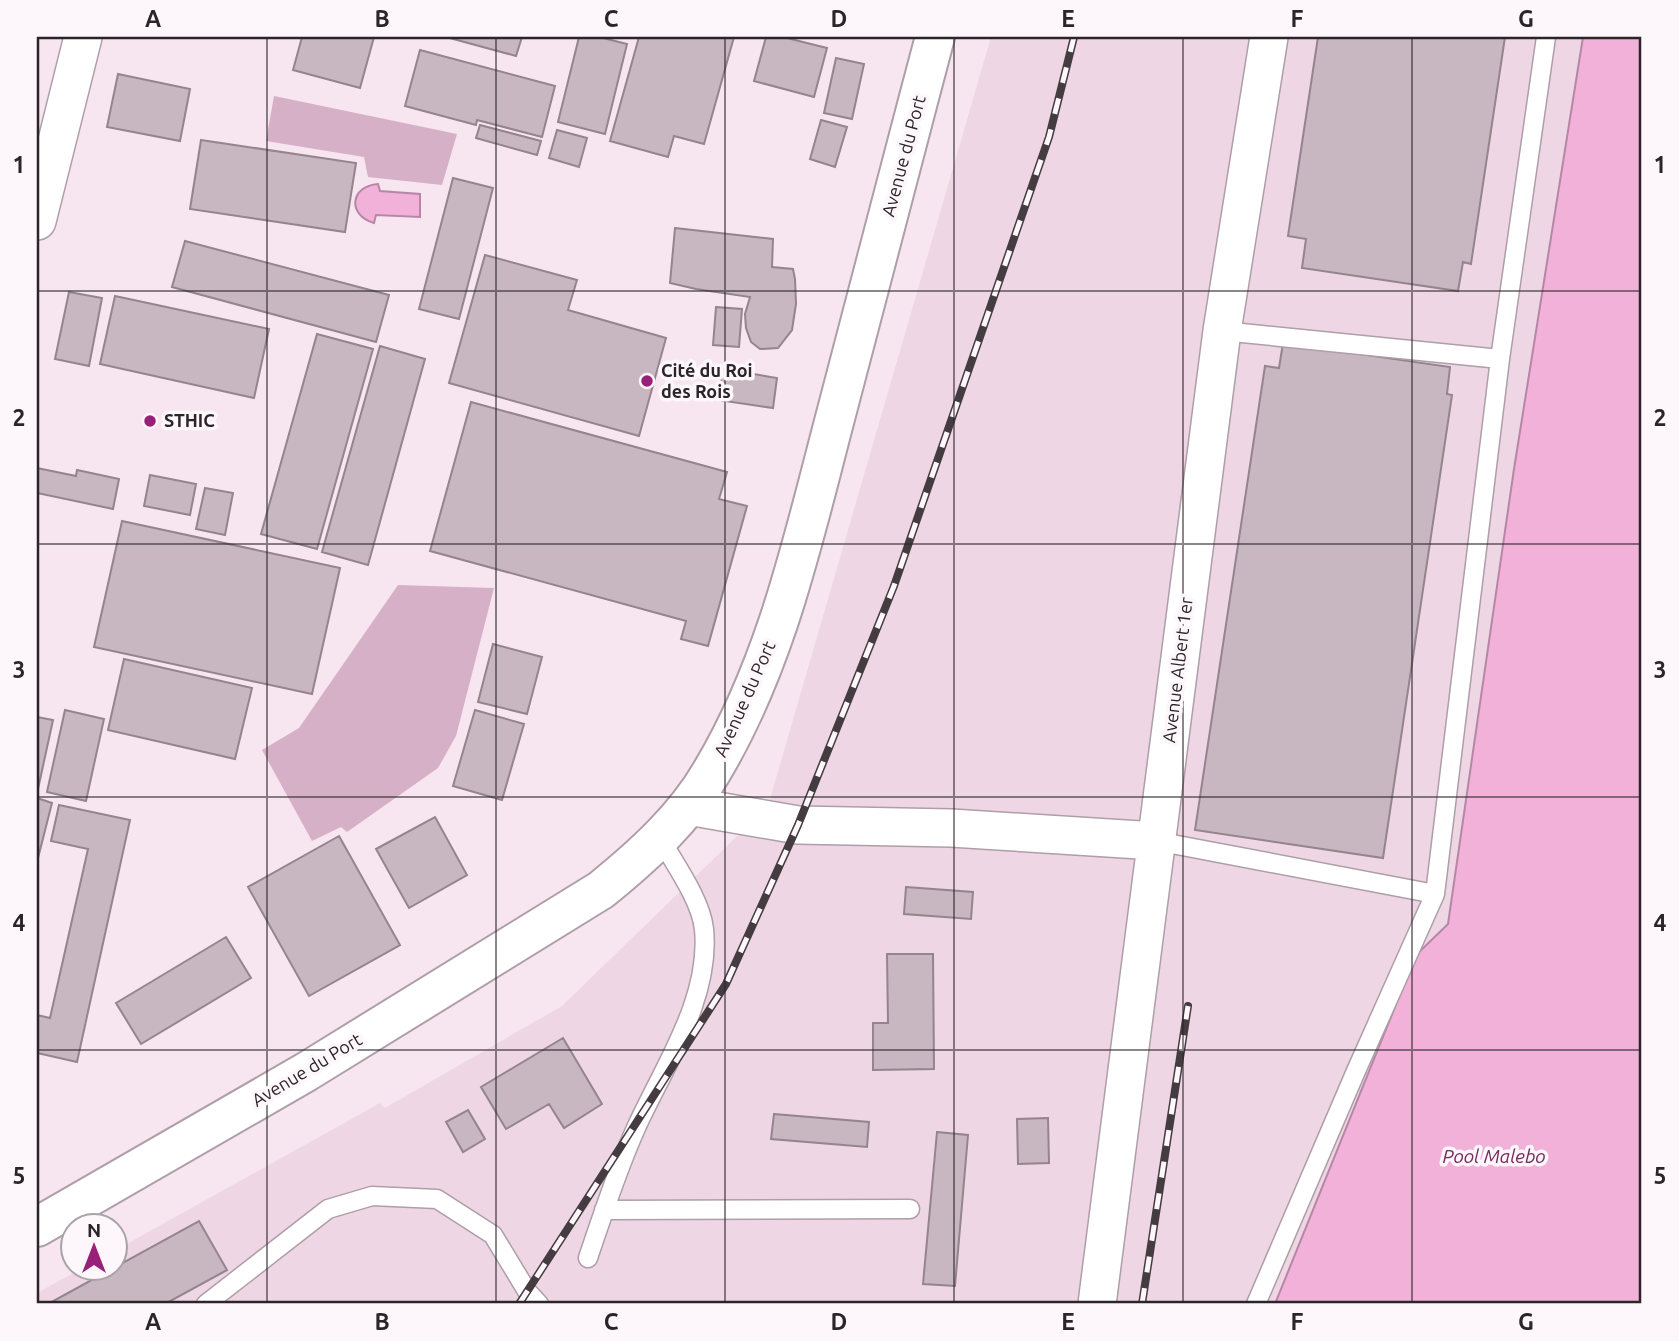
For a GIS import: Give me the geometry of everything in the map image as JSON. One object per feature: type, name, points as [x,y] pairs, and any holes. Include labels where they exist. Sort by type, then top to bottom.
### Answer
[{"type":"main road","name":"Avenue du Port","points":[[37,1227],[306,1072],[589,898],[631,866],[688,806],[712,772],[743,713],[773,639],[801,551],[934,37]]},
{"type":"street","points":[[37,221],[83,37]]},
{"type":"street","name":"Avenue Albert 1er","points":[[1097,1304],[1132,1050],[1156,841],[1222,331],[1269,37]]},
{"type":"street","points":[[688,806],[798,825],[951,828],[1156,841]]},
{"type":"lane","points":[[1256,1304],[1435,894],[1500,359],[1546,37]]},
{"type":"lane","points":[[1222,331],[1500,359]]},
{"type":"lane","points":[[588,1258],[636,1130],[680,1040],[705,961],[704,926],[695,901],[660,838]]},
{"type":"lane","points":[[1156,841],[1435,894]]},
{"type":"lane","points":[[206,1304],[328,1209],[372,1196],[437,1199],[493,1235],[527,1291],[539,1304]]},
{"type":"lane","points":[[604,1210],[910,1209]]},
{"type":"shaded area","points":[[991,37],[1583,37],[1514,469],[1448,924],[1416,956],[1275,1304],[37,1304],[37,1293],[60,1280],[130,1282],[130,1242],[380,1103],[385,1108],[562,1006],[768,806]]},
{"type":"shaded area","points":[[274,96],[457,134],[442,185],[368,177],[364,157],[266,141]]},
{"type":"shaded area","points":[[398,585],[494,588],[456,736],[438,768],[347,832],[341,827],[312,841],[262,750],[299,728]]},
{"type":"water","name":"Pool Malebo","points":[[1583,37],[1642,37],[1642,1304],[1275,1304],[1416,955],[1448,924],[1514,469]]},
{"type":"water","points":[[378,184],[380,191],[420,194],[420,217],[376,215],[374,223],[365,219],[356,208],[357,195],[369,186]]},
{"type":"building","points":[[302,37],[374,37],[360,88],[293,70]]},
{"type":"building","points":[[446,37],[522,37],[516,56]]},
{"type":"building","points":[[579,37],[599,37],[627,44],[605,134],[558,122]]},
{"type":"building","points":[[639,37],[734,37],[704,144],[674,136],[668,157],[610,141]]},
{"type":"building","points":[[766,37],[783,37],[827,48],[814,97],[754,81]]},
{"type":"building","points":[[1318,37],[1505,37],[1471,264],[1463,262],[1458,291],[1302,268],[1306,239],[1288,236]]},
{"type":"building","points":[[420,50],[555,86],[542,137],[477,120],[476,125],[405,106]]},
{"type":"building","points":[[836,58],[864,64],[852,119],[824,113]]},
{"type":"building","points":[[118,74],[190,89],[180,141],[107,127]]},
{"type":"building","points":[[821,120],[847,127],[835,167],[810,159]]},
{"type":"building","points":[[480,125],[541,141],[537,155],[476,138]]},
{"type":"building","points":[[557,130],[587,138],[579,167],[549,158]]},
{"type":"building","points":[[201,140],[356,163],[345,232],[190,209]]},
{"type":"building","points":[[453,178],[493,188],[459,319],[419,309]]},
{"type":"building","points":[[675,228],[773,239],[772,267],[793,269],[795,279],[796,304],[792,330],[778,348],[760,349],[751,342],[745,314],[750,297],[670,283]]},
{"type":"building","points":[[185,241],[389,295],[376,342],[172,287]]},
{"type":"building","points":[[485,255],[577,280],[568,310],[666,338],[639,436],[449,383]]},
{"type":"building","points":[[69,292],[102,298],[89,366],[55,359]]},
{"type":"building","points":[[115,296],[269,329],[254,398],[100,364]]},
{"type":"building","points":[[716,307],[742,309],[739,347],[713,345]]},
{"type":"building","points":[[317,334],[373,349],[317,549],[261,534]]},
{"type":"building","points":[[1283,343],[1450,367],[1447,394],[1452,395],[1383,858],[1195,830],[1265,366],[1279,368]]},
{"type":"building","points":[[380,346],[425,359],[368,565],[322,552]]},
{"type":"building","points":[[723,369],[777,378],[773,408],[718,400]]},
{"type":"building","points":[[471,402],[727,472],[719,499],[747,506],[708,646],[681,639],[686,621],[430,551]]},
{"type":"building","points":[[37,468],[76,476],[77,470],[119,479],[113,509],[37,493]]},
{"type":"building","points":[[150,475],[196,484],[190,515],[144,506]]},
{"type":"building","points":[[205,488],[233,493],[225,535],[196,529]]},
{"type":"building","points":[[122,521],[340,568],[312,694],[94,647]]},
{"type":"building","points":[[493,644],[542,657],[527,714],[478,702]]},
{"type":"building","points":[[124,659],[252,688],[235,759],[108,730]]},
{"type":"building","points":[[65,710],[104,719],[86,801],[47,792]]},
{"type":"building","points":[[475,710],[524,724],[502,800],[453,786]]},
{"type":"building","points":[[37,717],[53,720],[38,789],[37,789]]},
{"type":"building","points":[[37,798],[52,803],[37,862]]},
{"type":"building","points":[[59,805],[130,820],[77,1062],[37,1053],[37,1015],[50,1018],[88,849],[51,841]]},
{"type":"building","points":[[435,817],[467,875],[409,908],[376,849]]},
{"type":"building","points":[[339,836],[400,945],[309,996],[248,887]]},
{"type":"building","points":[[906,887],[973,892],[971,919],[904,914]]},
{"type":"building","points":[[226,937],[251,978],[141,1044],[116,1003]]},
{"type":"building","points":[[887,954],[933,954],[934,1069],[873,1070],[873,1023],[888,1023]]},
{"type":"building","points":[[563,1038],[602,1104],[564,1128],[549,1104],[506,1129],[481,1087]]},
{"type":"building","points":[[468,1110],[485,1139],[463,1152],[446,1122]]},
{"type":"building","points":[[774,1114],[869,1122],[867,1147],[771,1139]]},
{"type":"building","points":[[1048,1118],[1049,1163],[1018,1164],[1017,1119]]},
{"type":"building","points":[[937,1132],[968,1135],[955,1286],[923,1284]]},
{"type":"building","points":[[199,1221],[227,1270],[165,1304],[48,1304],[88,1282],[130,1282],[130,1259]]},
{"type":"railway","points":[[519,1304],[726,984],[798,825],[894,586],[1049,137],[1074,37]]},
{"type":"railway","points":[[1142,1304],[1188,1006]]},
{"type":"place","name":"Cité du Roi des Rois","points":[[647,381]]},
{"type":"place","name":"STHIC","points":[[150,421]]}]
